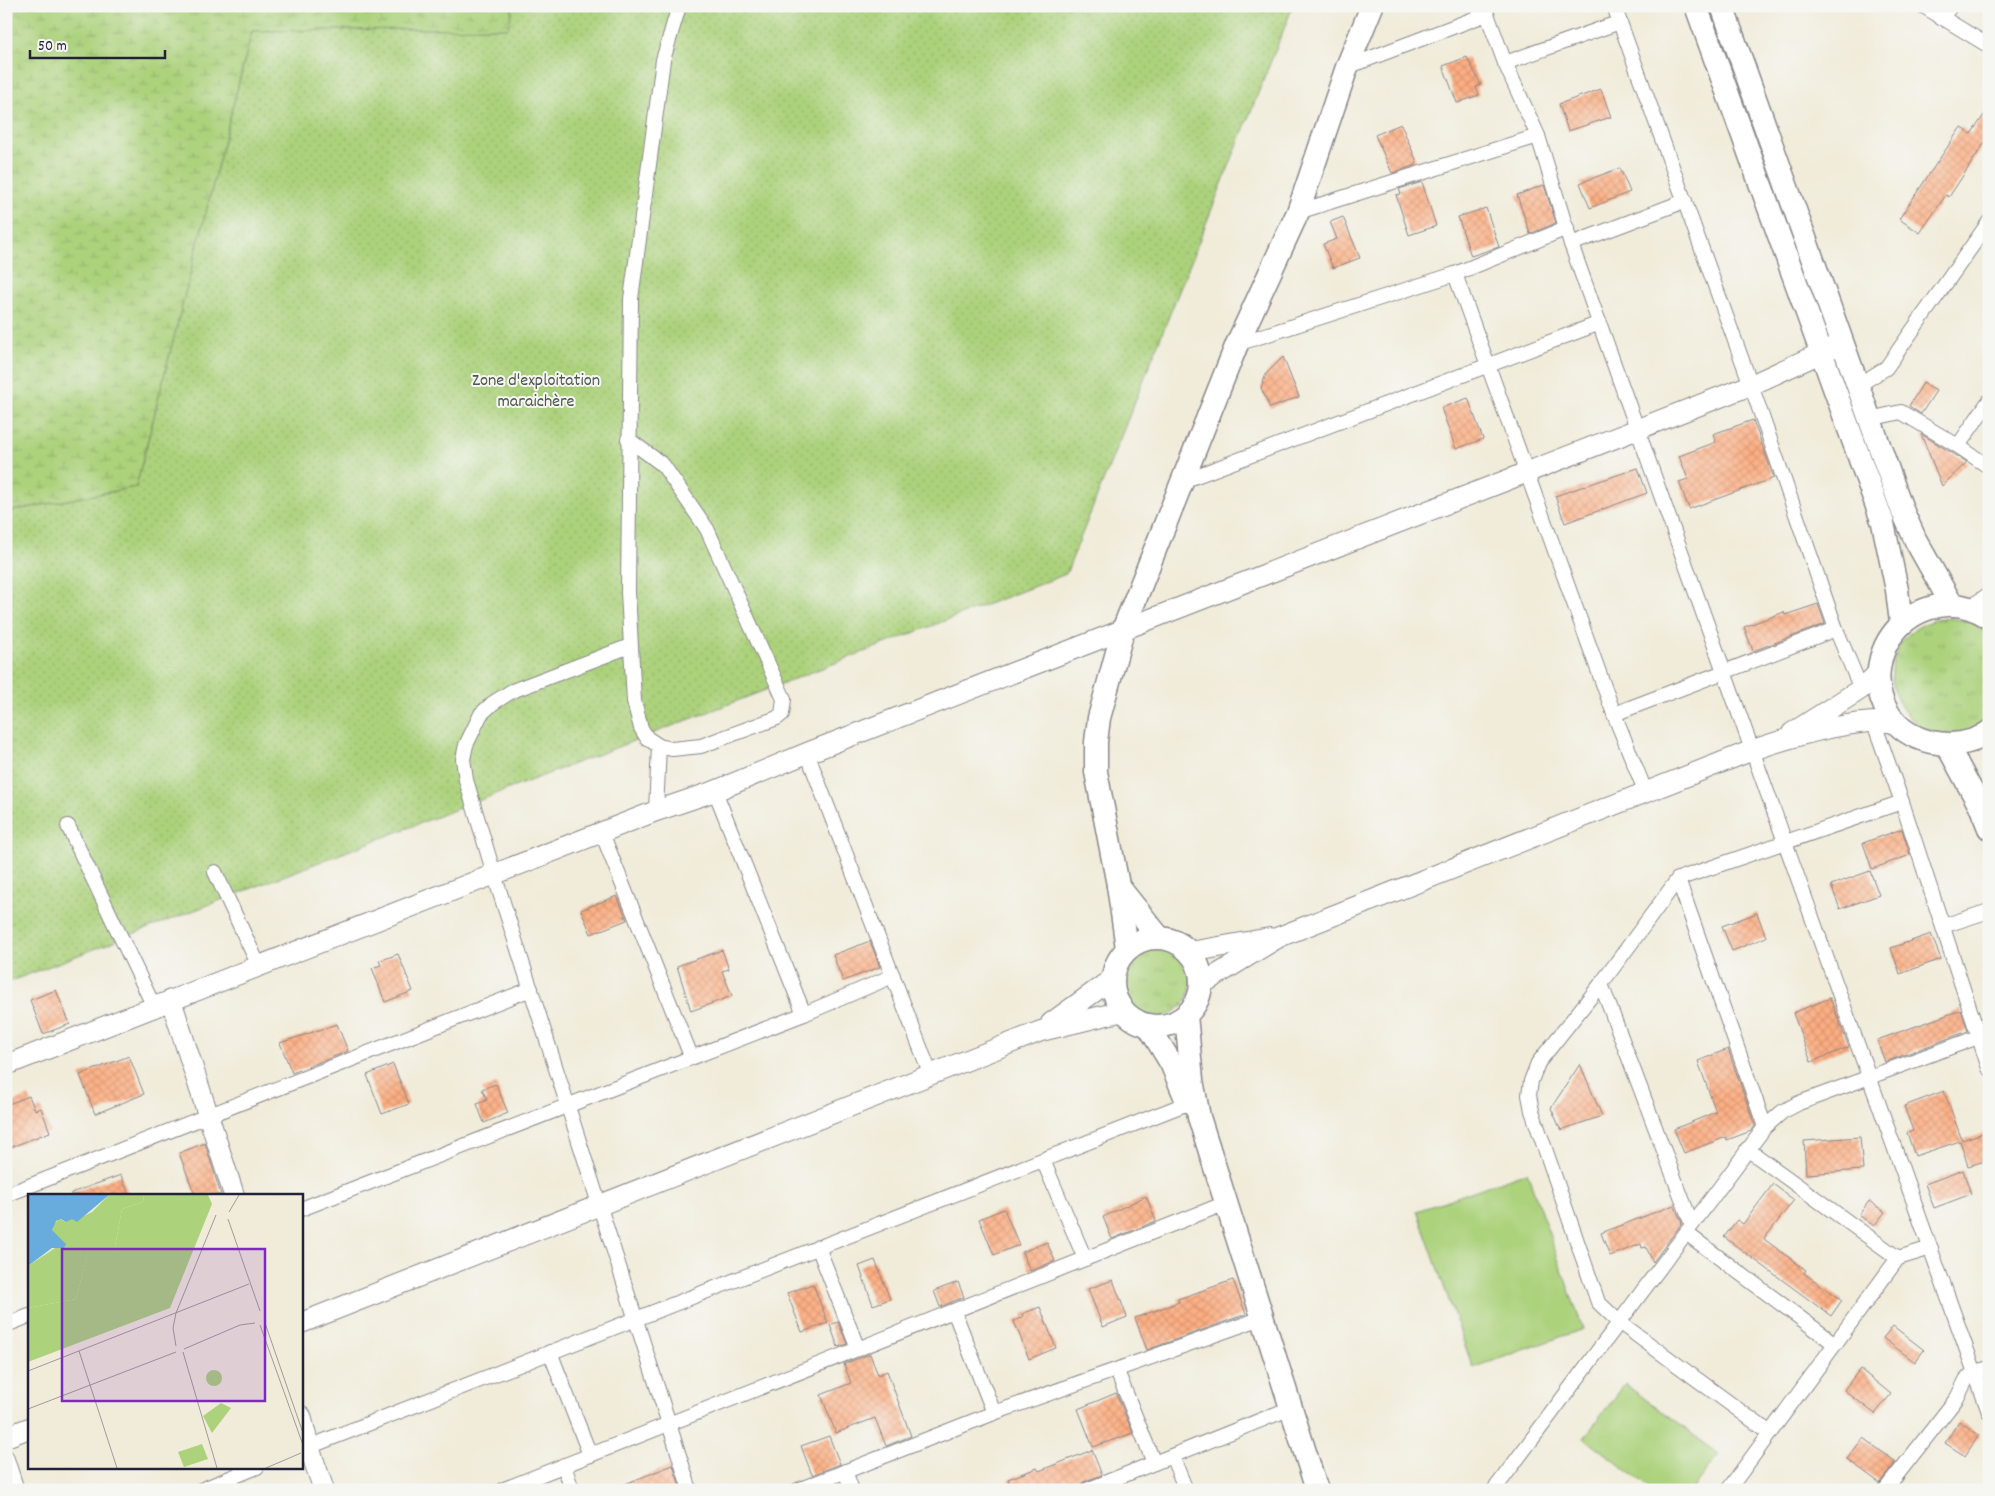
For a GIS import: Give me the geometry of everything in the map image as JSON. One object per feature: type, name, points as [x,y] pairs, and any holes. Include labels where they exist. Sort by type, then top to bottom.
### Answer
[{"type":"main road","points":[[1127,948],[1118,885],[1099,796],[1096,772],[1096,742],[1099,718],[1123,630],[1237,344],[1298,212],[1347,67],[1372,6]]},
{"type":"main road","points":[[1696,6],[1883,523],[1896,582],[1901,624]]},
{"type":"main road","points":[[1722,6],[1903,512],[1920,549],[1960,606]]},
{"type":"main road","points":[[1989,618],[1960,606],[1933,607],[1916,613],[1901,624],[1884,646],[1878,672],[1880,691],[1886,708],[1897,723],[1920,739],[1947,745],[1965,743],[1989,732]]},
{"type":"main road","points":[[1947,745],[1981,808],[1989,828]]},
{"type":"main road","points":[[1118,885],[1159,937]]},
{"type":"main road","points":[[1159,937],[1176,941],[1190,952],[1199,966],[1202,984],[1197,1001],[1186,1015],[1175,1022],[1162,1026],[1148,1026],[1134,1020],[1123,1011],[1114,996],[1112,979],[1116,962],[1127,948],[1142,939],[1159,937]]},
{"type":"main road","points":[[1186,1015],[1193,1110]]},
{"type":"main road","points":[[1148,1026],[1171,1064],[1193,1110],[1226,1203],[1317,1490]]},
{"type":"street","points":[[628,439],[663,465],[707,529],[784,699],[782,714],[701,746],[686,749],[659,746],[647,738],[637,716],[630,646],[628,439],[631,299],[663,60],[679,6]]},
{"type":"street","points":[[1614,6],[1751,385],[1836,628],[1860,689]]},
{"type":"street","points":[[1923,6],[1989,46]]},
{"type":"street","points":[[1942,18],[1951,6]]},
{"type":"street","points":[[1347,67],[1485,10],[1505,63],[1538,136],[1571,244],[1931,1248],[1973,1373],[1989,1412]]},
{"type":"street","points":[[1505,63],[1620,22]]},
{"type":"street","points":[[1298,212],[1538,136]]},
{"type":"street","points":[[1571,244],[1685,201]]},
{"type":"street","points":[[1857,386],[1886,368],[1989,222]]},
{"type":"street","points":[[1237,344],[1455,274],[1567,228]]},
{"type":"street","points":[[1455,274],[1614,714],[1646,794]]},
{"type":"street","points":[[1183,481],[1600,323]]},
{"type":"street","points":[[6,1065],[494,874],[715,791],[807,753],[1751,385],[1821,352],[1843,344]]},
{"type":"street","points":[[1958,446],[1989,401]]},
{"type":"street","points":[[1869,419],[1901,412],[1989,467]]},
{"type":"street","points":[[1960,606],[1989,594]]},
{"type":"street","points":[[1614,714],[1836,628]]},
{"type":"street","points":[[630,646],[512,691],[493,703],[481,714],[466,745],[463,759],[466,780],[494,874],[690,1490]]},
{"type":"street","points":[[1782,740],[1860,689],[1878,672]]},
{"type":"street","points":[[1874,722],[1943,926],[1983,1035],[1989,1068]]},
{"type":"street","points":[[1202,984],[1279,937],[1646,794],[1753,750],[1782,740],[1874,722],[1897,723]]},
{"type":"street","points":[[656,812],[659,746]]},
{"type":"street","points":[[807,753],[930,1073]]},
{"type":"street","points":[[715,791],[804,1014]]},
{"type":"street","points":[[1770,1433],[1619,1322],[1598,1302],[1532,1111],[1529,1095],[1531,1081],[1538,1063],[1601,984],[1678,879],[1902,802]]},
{"type":"street","points":[[68,826],[162,1004],[208,1116],[234,1194]]},
{"type":"street","points":[[602,833],[691,1056]]},
{"type":"street","points":[[215,872],[260,966]]},
{"type":"street","points":[[1678,879],[1765,1127]]},
{"type":"street","points":[[1943,926],[1989,911]]},
{"type":"street","points":[[1190,952],[1279,937]]},
{"type":"street","points":[[302,1209],[691,1056],[804,1014],[893,976]]},
{"type":"street","points":[[1041,1030],[1112,979]]},
{"type":"street","points":[[1601,984],[1689,1229],[1836,1344]]},
{"type":"street","points":[[6,1195],[531,989]]},
{"type":"street","points":[[302,1322],[1041,1030],[1123,1011]]},
{"type":"street","points":[[1494,1490],[1765,1127],[1782,1112],[1799,1103],[1983,1035]]},
{"type":"street","points":[[305,1448],[1042,1160],[1193,1110]]},
{"type":"street","points":[[1747,1149],[1898,1258]]},
{"type":"street","points":[[1042,1160],[1085,1259]]},
{"type":"street","points":[[502,1490],[1226,1203]]},
{"type":"street","points":[[818,1247],[858,1349]]},
{"type":"street","points":[[1729,1490],[1898,1258],[1931,1248]]},
{"type":"street","points":[[954,1311],[994,1413]]},
{"type":"street","points":[[6,1325],[28,1316]]},
{"type":"street","points":[[798,1490],[994,1413],[1117,1371],[1262,1318]]},
{"type":"street","points":[[550,1352],[590,1455]]},
{"type":"street","points":[[1885,1490],[1973,1373],[1989,1368]]},
{"type":"street","points":[[1117,1371],[1154,1463]]},
{"type":"street","points":[[1087,1490],[1291,1408]]},
{"type":"street","points":[[302,1424],[305,1448],[324,1490]]},
{"type":"street","points":[[6,1436],[28,1428]]},
{"type":"street","points":[[6,1456],[18,1490]]},
{"type":"street","points":[[1172,1456],[1186,1490]]},
{"type":"street","points":[[564,1465],[572,1490]]},
{"type":"street","points":[[201,1490],[255,1468]]},
{"type":"street","points":[[845,1471],[852,1490]]},
{"type":"green space","points":[[6,6],[513,6],[509,28],[252,31],[136,487],[6,512]]},
{"type":"green space","name":"Zone d'exploitation maraichère","points":[[513,6],[1293,6],[1066,574],[6,983],[6,512],[136,487],[252,31],[508,28]]},
{"type":"green space","points":[[1951,618],[1974,623],[1989,634],[1989,719],[1969,731],[1944,734],[1923,727],[1906,714],[1896,695],[1892,674],[1896,654],[1908,635],[1931,621]]},
{"type":"green space","points":[[1149,947],[1163,947],[1176,953],[1185,962],[1191,975],[1189,995],[1181,1007],[1163,1017],[1149,1017],[1136,1011],[1127,1002],[1121,989],[1121,975],[1127,962],[1136,953]]},
{"type":"green space","points":[[1527,1172],[1583,1329],[1473,1368],[1417,1211]]},
{"type":"green space","points":[[1625,1384],[1719,1454],[1692,1490],[1653,1490],[1584,1438]]},
{"type":"building","points":[[1467,57],[1481,85],[1476,87],[1479,95],[1457,103],[1443,66]]},
{"type":"building","points":[[1601,89],[1611,117],[1568,131],[1559,104]]},
{"type":"building","points":[[1989,108],[1989,136],[1949,197],[1946,195],[1920,233],[1899,219],[1961,127],[1971,134]]},
{"type":"building","points":[[1401,124],[1417,162],[1416,165],[1392,173],[1375,135]]},
{"type":"building","points":[[1620,168],[1630,192],[1590,208],[1580,183]]},
{"type":"building","points":[[1422,182],[1436,226],[1409,235],[1396,195],[1401,194],[1399,189]]},
{"type":"building","points":[[1544,185],[1556,223],[1530,234],[1517,195]]},
{"type":"building","points":[[1486,208],[1499,247],[1471,256],[1458,217]]},
{"type":"building","points":[[1343,217],[1360,258],[1333,268],[1323,244],[1337,239],[1330,222]]},
{"type":"building","points":[[1283,357],[1299,397],[1270,408],[1261,388],[1266,374]]},
{"type":"building","points":[[1923,383],[1936,391],[1921,414],[1909,406]]},
{"type":"building","points":[[1468,398],[1483,439],[1456,449],[1441,408]]},
{"type":"building","points":[[1753,420],[1774,478],[1689,509],[1679,482],[1688,479],[1679,456],[1716,442],[1713,434]]},
{"type":"building","points":[[1921,434],[1967,462],[1942,486]]},
{"type":"building","points":[[1638,468],[1647,493],[1565,523],[1555,496]]},
{"type":"building","points":[[1818,604],[1825,624],[1753,651],[1744,627],[1784,612],[1785,615]]},
{"type":"building","points":[[1902,829],[1910,855],[1872,869],[1863,843]]},
{"type":"building","points":[[1870,871],[1879,895],[1840,909],[1831,885]]},
{"type":"building","points":[[617,896],[627,920],[591,934],[581,910]]},
{"type":"building","points":[[1757,913],[1766,937],[1732,951],[1722,926]]},
{"type":"building","points":[[1931,934],[1941,959],[1900,974],[1891,948]]},
{"type":"building","points":[[870,941],[880,967],[843,981],[833,955]]},
{"type":"building","points":[[722,950],[729,969],[722,971],[732,996],[691,1011],[677,966]]},
{"type":"building","points":[[398,954],[413,991],[385,1002],[372,968],[381,965],[379,961]]},
{"type":"building","points":[[56,990],[70,1024],[43,1034],[30,1000]]},
{"type":"building","points":[[1830,998],[1849,1047],[1811,1062],[1793,1013]]},
{"type":"building","points":[[1961,1010],[1968,1031],[1885,1062],[1877,1040]]},
{"type":"building","points":[[337,1024],[348,1051],[292,1073],[280,1043]]},
{"type":"building","points":[[1728,1049],[1755,1126],[1751,1131],[1727,1140],[1726,1137],[1684,1153],[1674,1129],[1716,1112],[1698,1061]]},
{"type":"building","points":[[129,1056],[144,1094],[95,1114],[80,1075]]},
{"type":"building","points":[[393,1064],[409,1104],[382,1114],[367,1075]]},
{"type":"building","points":[[1580,1064],[1602,1116],[1561,1130],[1551,1108]]},
{"type":"building","points":[[496,1084],[508,1113],[484,1123],[477,1104],[487,1100],[482,1089]]},
{"type":"building","points":[[1944,1091],[1962,1140],[1989,1131],[1989,1160],[1968,1166],[1960,1141],[1915,1156],[1907,1133],[1913,1131],[1904,1106]]},
{"type":"building","points":[[29,1096],[35,1110],[41,1108],[50,1132],[6,1149],[6,1105]]},
{"type":"building","points":[[1860,1137],[1863,1170],[1806,1174],[1804,1141]]},
{"type":"building","points":[[205,1143],[221,1194],[195,1194],[179,1153]]},
{"type":"building","points":[[1963,1170],[1971,1194],[1934,1208],[1925,1184]]},
{"type":"building","points":[[121,1175],[129,1194],[71,1194]]},
{"type":"building","points":[[1773,1184],[1794,1200],[1764,1239],[1806,1270],[1804,1273],[1842,1300],[1831,1316],[1724,1237],[1737,1220],[1743,1224]]},
{"type":"building","points":[[1146,1196],[1156,1221],[1112,1239],[1103,1217]]},
{"type":"building","points":[[1869,1201],[1885,1212],[1874,1226],[1859,1215]]},
{"type":"building","points":[[1674,1205],[1682,1223],[1653,1262],[1646,1247],[1642,1248],[1641,1244],[1610,1256],[1601,1233]]},
{"type":"building","points":[[1004,1209],[1019,1245],[994,1255],[979,1219]]},
{"type":"building","points":[[1047,1242],[1055,1261],[1030,1271],[1022,1252]]},
{"type":"building","points":[[875,1260],[890,1299],[873,1305],[859,1266]]},
{"type":"building","points":[[1113,1280],[1127,1317],[1103,1327],[1088,1289]]},
{"type":"building","points":[[1233,1280],[1246,1314],[1147,1350],[1135,1318],[1179,1302],[1178,1299]]},
{"type":"building","points":[[958,1282],[964,1297],[940,1307],[934,1291]]},
{"type":"building","points":[[813,1284],[828,1323],[802,1332],[787,1293]]},
{"type":"building","points":[[1040,1307],[1056,1348],[1029,1359],[1014,1321],[1023,1317],[1022,1314]]},
{"type":"building","points":[[838,1322],[847,1344],[838,1347],[830,1325]]},
{"type":"building","points":[[1893,1326],[1924,1350],[1915,1362],[1883,1338]]},
{"type":"building","points":[[870,1354],[878,1375],[887,1371],[911,1436],[886,1446],[875,1418],[836,1433],[821,1395],[851,1383],[844,1364]]},
{"type":"building","points":[[1860,1369],[1891,1394],[1875,1414],[1844,1390]]},
{"type":"building","points":[[1116,1393],[1133,1433],[1093,1447],[1078,1409]]},
{"type":"building","points":[[1959,1421],[1979,1435],[1965,1456],[1945,1443]]},
{"type":"building","points":[[829,1436],[840,1464],[812,1475],[801,1446]]},
{"type":"building","points":[[1863,1438],[1896,1462],[1880,1483],[1847,1459]]},
{"type":"building","points":[[1092,1450],[1102,1475],[1083,1482],[1078,1490],[1012,1490],[1008,1479],[1037,1468],[1039,1471]]},
{"type":"building","points":[[673,1465],[681,1490],[612,1489]]}]
